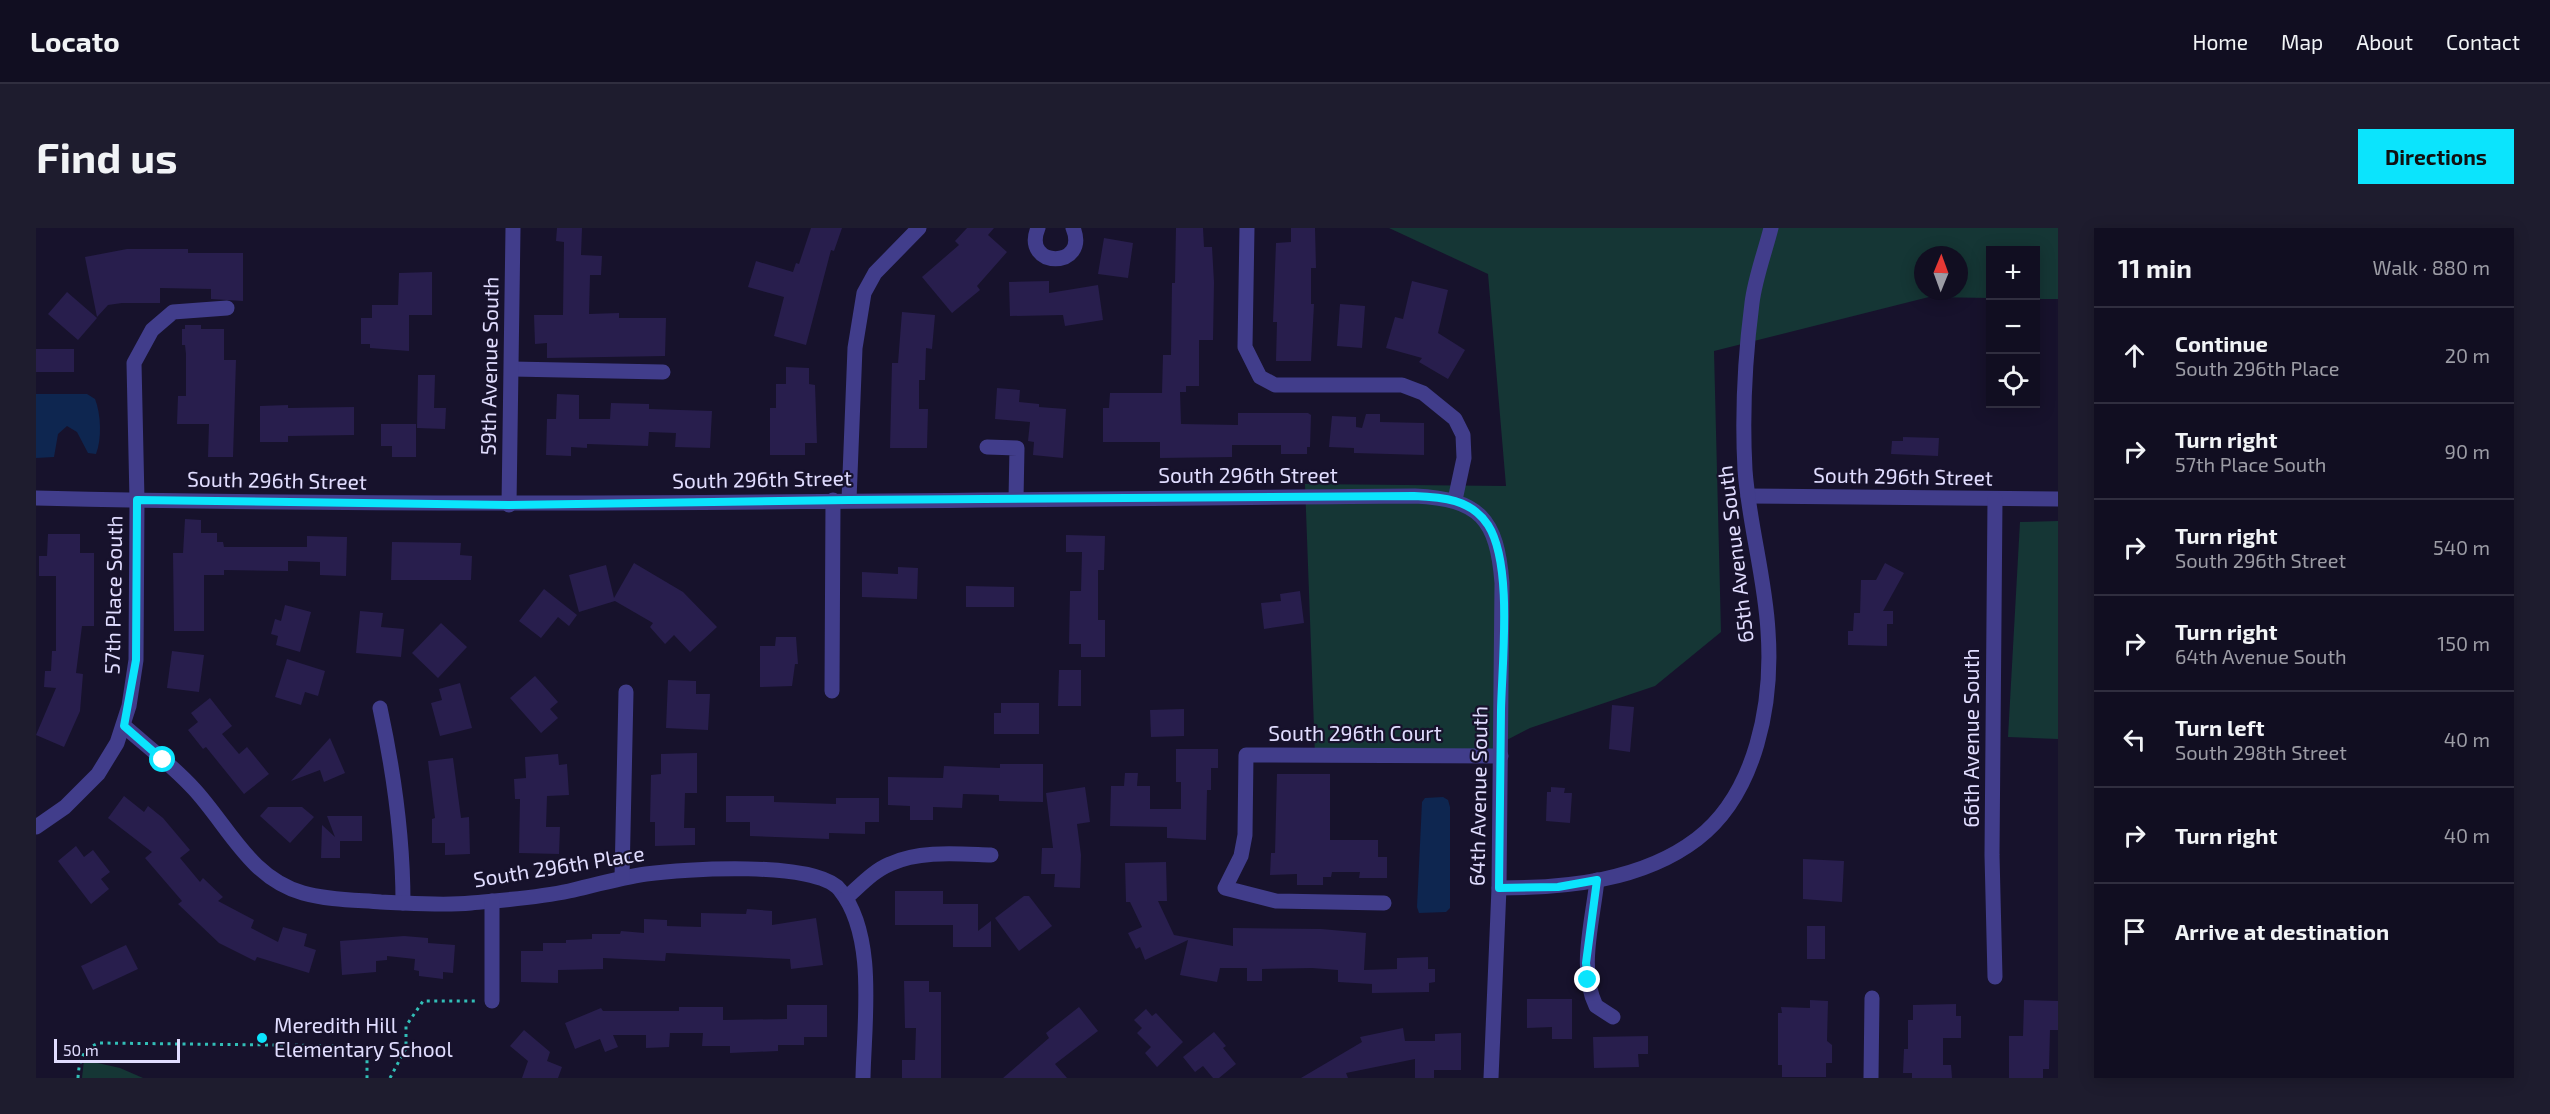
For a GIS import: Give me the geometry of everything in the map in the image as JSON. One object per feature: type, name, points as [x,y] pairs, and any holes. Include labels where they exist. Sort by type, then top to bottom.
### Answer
[{"type":"street","name":"59th Avenue South","points":[[509,505],[513,228]]},
{"type":"street","points":[[1038,228],[1035,241],[1037,247],[1040,253],[1052,259],[1065,257],[1074,248],[1076,234],[1073,228]]},
{"type":"street","points":[[1247,228],[1245,347],[1260,377],[1275,385],[1402,385],[1423,393],[1455,419],[1463,435],[1464,458],[1455,500]]},
{"type":"street","name":"65th Avenue South","points":[[1499,888],[1558,887],[1597,880],[1649,864],[1687,845],[1714,824],[1739,786],[1759,735],[1767,685],[1768,633],[1748,496],[1744,452],[1745,384],[1752,300],[1771,228]]},
{"type":"street","points":[[832,691],[841,500],[855,348],[864,292],[875,273],[908,231]]},
{"type":"street","name":"57th Place South","points":[[36,827],[53,816],[87,786],[108,759],[124,726],[136,660],[137,500],[134,363],[152,330],[173,312],[227,308]]},
{"type":"street","points":[[512,369],[663,372]]},
{"type":"street","points":[[987,447],[1017,447],[1016,499]]},
{"type":"street","name":"South 296th Street","points":[[36,498],[509,505],[1414,496],[1455,500],[1469,507],[1483,519]]},
{"type":"street","name":"South 296th Street","points":[[1748,496],[2058,499]]},
{"type":"street","name":"66th Avenue South","points":[[1995,499],[1992,855],[1995,976]]},
{"type":"street","name":"64th Avenue South","points":[[1483,519],[1496,544],[1502,583],[1499,888],[1491,1078]]},
{"type":"street","points":[[622,878],[626,692]]},
{"type":"street","points":[[380,708],[400,817],[402,903]]},
{"type":"street","name":"South 296th Place","points":[[124,726],[184,778],[246,856],[269,878],[288,888],[317,896],[402,903],[467,903],[570,891],[622,878],[676,871],[730,868],[792,872],[825,879],[838,887],[846,898]]},
{"type":"street","name":"South 296th Court","points":[[1384,903],[1276,901],[1225,888],[1241,856],[1245,835],[1246,755],[1501,756]]},
{"type":"street","points":[[863,1078],[863,949],[855,916],[846,898],[880,869],[900,860],[929,855],[991,855]]},
{"type":"street","points":[[1597,880],[1586,963],[1591,997],[1596,1006],[1613,1017]]},
{"type":"street","points":[[492,901],[492,1001]]},
{"type":"street","points":[[1871,1078],[1872,998]]},
{"type":"path","points":[[390,1078],[405,1048],[406,1026],[423,1001],[492,1001]]},
{"type":"path","points":[[78,1078],[80,1060],[87,1049],[99,1043],[358,1046],[363,1047],[367,1054],[367,1078]]},
{"type":"green space","points":[[1389,228],[2058,228],[2058,299],[2040,299],[2040,246],[1986,246],[1986,298],[1968,298],[1968,246],[1914,246],[1914,300],[1917,300],[1714,351],[1721,632],[1655,686],[1530,728],[1501,743],[1501,756],[1315,755],[1305,484],[1506,486],[1488,274]]},
{"type":"green space","points":[[2058,521],[2058,739],[2008,737],[2020,522]]},
{"type":"green space","points":[[84,1060],[120,1068],[143,1078],[82,1078]]},
{"type":"water","points":[[36,394],[87,394],[95,399],[100,426],[96,454],[88,453],[77,432],[67,426],[58,434],[54,457],[36,458]]},
{"type":"water","points":[[1443,797],[1448,800],[1450,807],[1450,908],[1446,912],[1419,913],[1417,907],[1422,802],[1425,798]]},
{"type":"building","points":[[557,228],[582,228],[581,255],[602,256],[601,275],[590,275],[589,314],[619,313],[619,318],[666,318],[665,356],[547,358],[547,343],[535,344],[534,315],[563,315],[564,242],[556,241]]},
{"type":"building","points":[[811,228],[842,228],[834,251],[831,250],[806,345],[774,336],[784,297],[748,287],[756,261],[793,272],[796,263],[799,264]]},
{"type":"building","points":[[967,228],[994,228],[988,235],[1007,252],[977,286],[980,290],[952,313],[922,277],[959,245],[955,241]]},
{"type":"building","points":[[1176,228],[1203,228],[1204,247],[1212,247],[1214,282],[1213,340],[1199,340],[1199,386],[1186,386],[1186,392],[1180,392],[1181,424],[1238,425],[1238,413],[1308,413],[1311,415],[1310,447],[1307,447],[1307,454],[1281,454],[1281,445],[1232,445],[1232,457],[1160,458],[1160,442],[1103,442],[1103,408],[1109,408],[1110,393],[1162,393],[1163,355],[1171,355],[1172,283],[1175,283]]},
{"type":"building","points":[[1291,228],[1315,228],[1316,268],[1311,268],[1311,304],[1314,304],[1311,361],[1276,361],[1277,322],[1273,322],[1276,243],[1291,242]]},
{"type":"building","points":[[1104,238],[1133,243],[1128,278],[1098,274]]},
{"type":"building","points":[[127,249],[188,249],[188,253],[243,253],[243,301],[211,299],[211,289],[160,288],[160,303],[108,305],[97,317],[85,257]]},
{"type":"building","points":[[432,272],[432,315],[409,315],[409,351],[370,348],[370,344],[361,344],[361,318],[372,318],[372,305],[398,305],[399,273]]},
{"type":"building","points":[[1049,281],[1049,293],[1098,285],[1103,320],[1065,326],[1063,315],[1010,316],[1009,282]]},
{"type":"building","points":[[1412,281],[1448,290],[1438,333],[1465,350],[1448,379],[1419,362],[1422,358],[1386,348],[1395,317],[1403,319]]},
{"type":"building","points":[[67,292],[97,318],[78,340],[48,314]]},
{"type":"building","points":[[1340,304],[1365,306],[1362,348],[1337,346]]},
{"type":"building","points":[[902,312],[935,315],[932,349],[926,348],[925,380],[919,380],[919,409],[928,409],[927,448],[890,448],[892,363],[898,363]]},
{"type":"building","points":[[185,325],[201,325],[201,329],[224,329],[224,360],[236,360],[233,457],[208,457],[209,424],[177,424],[178,396],[186,396],[186,354],[185,345],[182,345],[182,329],[185,329]]},
{"type":"building","points":[[36,349],[74,349],[74,372],[36,372]]},
{"type":"building","points":[[786,367],[809,368],[809,384],[815,385],[817,443],[805,443],[805,455],[770,455],[770,408],[776,408],[776,384],[786,384]]},
{"type":"building","points":[[418,375],[435,375],[434,408],[446,408],[445,429],[417,428]]},
{"type":"building","points":[[997,388],[1020,390],[1019,402],[1039,404],[1039,407],[1066,409],[1063,458],[1033,455],[1034,442],[1028,441],[1030,422],[995,419]]},
{"type":"building","points":[[557,394],[579,395],[579,419],[610,419],[611,403],[649,404],[649,409],[712,411],[710,448],[675,447],[676,433],[649,432],[648,446],[587,444],[587,448],[571,447],[571,456],[546,455],[547,419],[556,419]]},
{"type":"building","points":[[288,405],[288,408],[354,407],[354,435],[288,436],[288,442],[260,442],[260,406]]},
{"type":"building","points":[[1366,414],[1380,414],[1380,422],[1424,423],[1424,455],[1354,453],[1354,448],[1329,447],[1332,416],[1356,417],[1356,427],[1362,428]]},
{"type":"building","points":[[381,424],[416,424],[416,457],[392,457],[392,446],[381,446]]},
{"type":"building","points":[[1903,437],[1939,438],[1938,456],[1891,454],[1892,441],[1903,441]]},
{"type":"building","points":[[185,519],[201,520],[201,533],[217,533],[217,542],[223,542],[224,547],[307,547],[307,536],[347,537],[346,576],[320,575],[320,562],[288,561],[288,571],[224,570],[224,575],[204,575],[204,631],[174,631],[173,553],[183,553]]},
{"type":"building","points":[[48,534],[80,534],[80,553],[94,553],[94,626],[82,626],[76,673],[83,674],[80,711],[64,747],[36,735],[56,688],[44,687],[45,671],[51,671],[52,651],[56,651],[56,576],[39,576],[39,556],[47,556]]},
{"type":"building","points":[[1066,535],[1105,536],[1104,570],[1098,570],[1098,620],[1105,620],[1105,657],[1081,657],[1081,644],[1069,644],[1070,591],[1081,591],[1082,552],[1066,552]]},
{"type":"building","points":[[392,542],[461,543],[460,555],[472,556],[471,580],[391,580]]},
{"type":"building","points":[[634,563],[683,592],[717,627],[690,652],[674,635],[665,644],[650,627],[653,623],[615,601],[579,612],[569,575],[606,565],[614,598]]},
{"type":"building","points":[[1885,563],[1904,573],[1883,611],[1893,611],[1893,624],[1887,624],[1887,646],[1848,645],[1848,631],[1853,631],[1854,613],[1860,613],[1861,580],[1876,580]]},
{"type":"building","points":[[898,567],[918,568],[917,599],[862,597],[862,572],[898,574]]},
{"type":"building","points":[[966,586],[1014,587],[1014,607],[966,607]]},
{"type":"building","points":[[544,589],[577,615],[569,626],[558,617],[541,638],[519,621]]},
{"type":"building","points":[[1300,591],[1304,623],[1264,629],[1261,603],[1281,601],[1280,594]]},
{"type":"building","points":[[285,605],[311,612],[300,652],[276,645],[278,636],[271,634],[275,619],[281,621]]},
{"type":"building","points":[[360,611],[383,613],[381,627],[404,629],[401,657],[356,653]]},
{"type":"building","points":[[441,623],[467,647],[438,678],[412,653]]},
{"type":"building","points":[[776,637],[796,637],[798,664],[795,664],[792,686],[760,687],[760,646],[775,646]]},
{"type":"building","points":[[172,651],[204,655],[199,692],[167,688]]},
{"type":"building","points":[[287,659],[325,671],[318,696],[305,692],[301,705],[275,697]]},
{"type":"building","points":[[1059,670],[1081,670],[1081,706],[1058,706]]},
{"type":"building","points":[[535,676],[558,702],[550,709],[558,718],[541,733],[510,698]]},
{"type":"building","points":[[668,680],[696,681],[696,694],[710,694],[708,730],[666,728]]},
{"type":"building","points":[[460,683],[472,728],[440,736],[431,703],[442,700],[439,689]]},
{"type":"building","points":[[210,698],[232,726],[222,734],[239,754],[247,747],[269,774],[244,794],[206,747],[203,749],[188,730],[198,722],[191,713]]},
{"type":"building","points":[[1001,703],[1039,703],[1039,734],[994,734],[994,713],[1001,713]]},
{"type":"building","points":[[1612,705],[1634,707],[1630,752],[1609,749]]},
{"type":"building","points":[[1184,709],[1184,736],[1151,737],[1150,710]]},
{"type":"building","points":[[330,738],[345,773],[324,782],[320,770],[291,781]]},
{"type":"building","points":[[1176,749],[1218,749],[1218,768],[1211,768],[1211,790],[1207,790],[1206,840],[1167,838],[1167,827],[1110,826],[1111,786],[1124,786],[1125,773],[1138,773],[1137,786],[1150,786],[1150,809],[1181,809],[1181,782],[1176,782]]},
{"type":"building","points":[[697,753],[697,793],[685,793],[684,828],[695,828],[695,845],[655,846],[655,822],[650,822],[651,775],[661,774],[661,754]]},
{"type":"building","points":[[558,754],[559,765],[567,764],[569,795],[547,796],[546,827],[560,827],[559,854],[519,853],[520,799],[515,799],[514,779],[526,778],[525,757]]},
{"type":"building","points":[[453,758],[461,818],[469,817],[470,854],[445,855],[445,843],[432,843],[432,819],[435,818],[428,761]]},
{"type":"building","points":[[1000,764],[1043,764],[1043,802],[999,801],[999,795],[963,794],[962,808],[933,807],[933,820],[910,820],[910,806],[888,805],[888,777],[943,778],[944,766],[1000,768]]},
{"type":"building","points":[[1277,774],[1330,774],[1330,840],[1378,840],[1378,857],[1387,857],[1387,878],[1359,878],[1360,872],[1332,872],[1331,877],[1323,877],[1323,885],[1297,885],[1297,874],[1270,875],[1271,853],[1275,853]]},
{"type":"building","points":[[1085,787],[1090,822],[1077,824],[1081,855],[1080,888],[1054,887],[1055,874],[1041,874],[1042,848],[1053,848],[1046,793]]},
{"type":"building","points":[[1551,787],[1565,788],[1564,793],[1572,793],[1570,823],[1546,821],[1547,792],[1551,792]]},
{"type":"building","points":[[124,796],[144,812],[148,806],[163,818],[190,850],[180,858],[200,882],[203,878],[223,897],[218,901],[254,920],[251,928],[278,942],[283,927],[307,934],[304,946],[316,950],[309,973],[257,957],[255,961],[219,943],[178,904],[182,901],[145,858],[152,852],[108,818]]},
{"type":"building","points":[[726,796],[774,796],[774,802],[836,804],[836,798],[879,798],[879,822],[865,822],[865,834],[829,833],[829,839],[750,836],[750,822],[726,822]]},
{"type":"building","points":[[268,807],[302,807],[314,817],[290,843],[260,816]]},
{"type":"building","points":[[327,816],[362,816],[362,841],[340,841],[340,858],[321,858],[322,825],[335,837]]},
{"type":"building","points":[[76,846],[84,857],[93,850],[110,872],[101,879],[109,889],[91,904],[58,861]]},
{"type":"building","points":[[1803,859],[1844,861],[1842,902],[1803,899]]},
{"type":"building","points":[[1166,862],[1167,901],[1158,901],[1174,935],[1233,946],[1233,928],[1321,929],[1366,933],[1364,970],[1397,969],[1397,958],[1428,957],[1428,969],[1435,969],[1435,982],[1429,983],[1429,992],[1372,993],[1372,984],[1338,982],[1338,970],[1262,969],[1262,981],[1247,981],[1247,968],[1220,968],[1217,982],[1180,975],[1188,940],[1145,960],[1140,947],[1136,949],[1128,933],[1142,927],[1130,902],[1126,902],[1125,863]]},
{"type":"building","points":[[895,891],[943,891],[943,904],[978,904],[978,931],[991,921],[991,947],[953,947],[953,925],[895,925]]},
{"type":"building","points":[[1024,896],[1029,896],[1052,926],[1019,951],[995,918]]},
{"type":"building","points":[[747,909],[772,911],[772,925],[816,918],[823,965],[791,969],[790,959],[666,953],[665,961],[603,958],[603,969],[558,970],[558,983],[521,982],[521,951],[543,951],[543,943],[566,943],[566,940],[592,939],[592,934],[620,934],[621,931],[644,933],[644,919],[667,920],[667,926],[701,927],[701,913],[746,914]]},
{"type":"building","points":[[1807,926],[1825,926],[1825,959],[1807,959]]},
{"type":"building","points":[[404,936],[428,938],[428,943],[455,945],[453,973],[443,972],[443,979],[419,976],[419,971],[414,970],[415,959],[387,956],[387,960],[376,961],[376,972],[342,975],[340,941]]},
{"type":"building","points":[[126,945],[138,969],[93,990],[81,966]]},
{"type":"building","points":[[904,981],[929,981],[929,992],[941,992],[941,1078],[902,1078],[902,1060],[915,1060],[916,1028],[905,1028]]},
{"type":"building","points":[[1527,999],[1572,999],[1572,1039],[1552,1039],[1552,1027],[1527,1028]]},
{"type":"building","points":[[1810,1000],[1828,1001],[1827,1041],[1832,1045],[1832,1063],[1826,1063],[1826,1077],[1782,1077],[1782,1065],[1778,1065],[1778,1013],[1782,1013],[1781,1007],[1810,1008]]},
{"type":"building","points":[[2024,1000],[2058,1001],[2058,1030],[2050,1030],[2049,1069],[2043,1069],[2043,1078],[2009,1078],[2009,1036],[2023,1036]]},
{"type":"building","points":[[1956,1004],[1956,1016],[1961,1016],[1961,1038],[1943,1038],[1943,1065],[1951,1065],[1952,1078],[1912,1078],[1912,1073],[1903,1073],[1904,1049],[1908,1049],[1908,1020],[1913,1020],[1913,1005]]},
{"type":"building","points":[[787,1005],[827,1005],[827,1037],[804,1037],[804,1045],[778,1045],[778,1051],[730,1053],[730,1046],[702,1046],[703,1033],[670,1033],[669,1047],[646,1048],[646,1035],[613,1035],[618,1047],[605,1052],[600,1039],[575,1049],[565,1023],[601,1008],[603,1011],[679,1011],[679,1007],[723,1007],[723,1020],[787,1019]]},
{"type":"building","points":[[1079,1007],[1098,1031],[1055,1064],[1067,1078],[1003,1078],[1049,1038],[1046,1033]]},
{"type":"building","points":[[1146,1009],[1152,1016],[1156,1013],[1183,1042],[1157,1067],[1145,1053],[1151,1047],[1137,1033],[1142,1028],[1134,1020]]},
{"type":"building","points":[[1403,1028],[1405,1041],[1435,1041],[1435,1034],[1461,1033],[1461,1070],[1434,1070],[1434,1078],[1415,1078],[1415,1059],[1346,1073],[1348,1078],[1301,1078],[1362,1042],[1360,1037]]},
{"type":"building","points":[[524,1030],[550,1052],[547,1061],[562,1067],[558,1078],[522,1078],[528,1061],[510,1046]]},
{"type":"building","points":[[1214,1032],[1226,1046],[1223,1048],[1236,1064],[1219,1078],[1213,1078],[1203,1066],[1195,1072],[1183,1057]]},
{"type":"building","points":[[1648,1036],[1648,1054],[1638,1054],[1639,1067],[1594,1068],[1593,1037]]},
{"type":"place","name":"Meredith Hill Elementary School","points":[[262,1038]]},
{"type":"route","points":[[163,760],[124,726],[136,660],[137,500],[509,505],[1161,497],[1414,496],[1447,498],[1469,507],[1483,519],[1492,534],[1500,557],[1503,620],[1499,888],[1558,887],[1597,880],[1586,963],[1588,980]]}]
